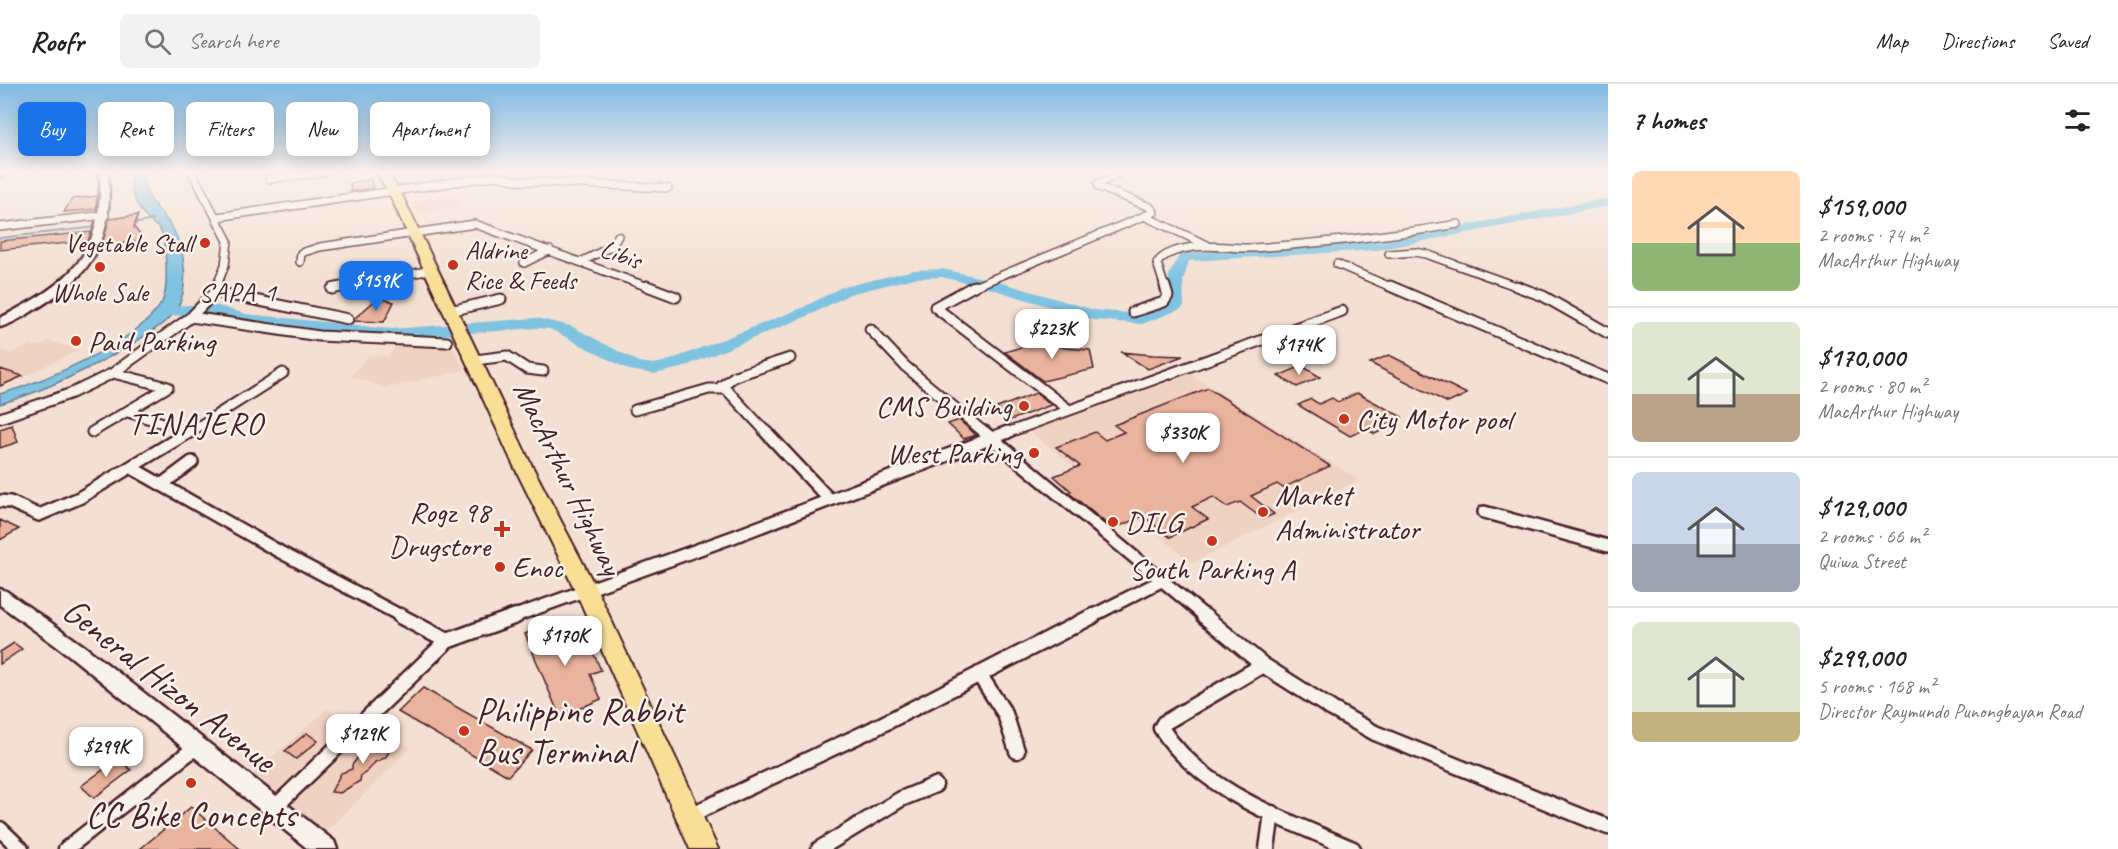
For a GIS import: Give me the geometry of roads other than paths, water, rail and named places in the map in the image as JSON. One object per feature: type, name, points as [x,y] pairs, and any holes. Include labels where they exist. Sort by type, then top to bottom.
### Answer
[{"type":"highway","name":"MacArthur Highway","points":[[402,208],[431,270],[454,328],[475,360],[520,462],[587,592],[704,849]]},
{"type":"main road","points":[[0,323],[43,298],[75,275],[92,255],[104,223],[104,208]]},
{"type":"main road","name":"General Hizon Avenue","points":[[0,596],[77,651],[326,849]]},
{"type":"street","points":[[0,418],[72,393],[113,373],[192,316],[215,292],[225,265],[228,241],[211,208]]},
{"type":"street","points":[[217,218],[285,208]]},
{"type":"street","points":[[1068,409],[935,307],[961,292],[1154,212],[1150,208]]},
{"type":"street","points":[[1144,216],[1213,247]]},
{"type":"street","points":[[0,227],[104,223]]},
{"type":"street","name":"Libis","points":[[300,262],[301,253],[320,247],[475,224],[676,297]]},
{"type":"street","points":[[1133,312],[1164,302],[1168,296],[1165,282],[1156,269],[1156,263],[1161,258],[1176,252],[1196,247],[1244,248],[1346,241],[1458,224]]},
{"type":"street","points":[[581,262],[612,246],[618,236]]},
{"type":"street","points":[[524,263],[550,250]]},
{"type":"street","points":[[1389,254],[1415,252],[1463,266],[1554,301],[1608,333]]},
{"type":"street","points":[[1337,264],[1608,379]]},
{"type":"street","points":[[332,289],[431,270]]},
{"type":"street","points":[[215,292],[348,319]]},
{"type":"street","points":[[192,316],[262,329],[396,343],[454,328],[501,299]]},
{"type":"street","points":[[275,807],[447,641],[587,592],[1068,409],[1342,311]]},
{"type":"street","points":[[870,329],[905,366],[1263,665],[1332,709],[1375,733],[1608,827]]},
{"type":"street","points":[[475,360],[507,356],[527,369],[543,371]]},
{"type":"street","points":[[635,410],[672,398],[719,388],[735,376],[790,358]]},
{"type":"street","points":[[92,432],[168,387],[113,373]]},
{"type":"street","points":[[0,501],[10,502],[35,514],[46,513],[79,498],[132,468],[283,373]]},
{"type":"street","points":[[719,388],[730,392],[830,499]]},
{"type":"street","points":[[128,412],[163,423]]},
{"type":"street","points":[[161,485],[192,462]]},
{"type":"street","points":[[132,468],[447,641]]},
{"type":"street","points":[[1484,512],[1608,546]]},
{"type":"street","points":[[688,816],[873,729],[1161,581]]},
{"type":"street","points":[[1263,665],[1164,723],[1161,728],[1164,736],[1211,781],[1272,813],[1353,849]]},
{"type":"street","points":[[979,674],[1005,714],[1017,751]]},
{"type":"street","points":[[66,849],[196,747]]},
{"type":"street","points":[[819,849],[902,799],[935,785]]},
{"type":"street","points":[[1267,849],[1272,813]]},
{"type":"street","points":[[0,829],[21,849]]},
{"type":"water","points":[[140,208],[157,208],[178,239],[183,259],[184,281],[183,292],[176,310],[155,329],[107,358],[55,384],[0,404],[0,394],[40,380],[89,358],[113,345],[151,317],[164,296],[166,259],[162,234]]},
{"type":"waterway","points":[[167,311],[211,309],[245,319],[391,334],[536,323],[565,329],[635,366],[654,369],[675,364],[807,311],[845,291],[914,274],[942,273],[996,285],[1093,315],[1142,319],[1176,306],[1175,281],[1178,269],[1185,257],[1377,246],[1578,208]]},
{"type":"waterway","points":[[133,224],[153,220]]},
{"type":"waterway","points":[[0,238],[97,227]]},
{"type":"place","name":"Vegetable Stall","points":[[205,243]]},
{"type":"place","name":"Aldrine Rice & Feeds","points":[[453,265]]},
{"type":"place","name":"Whole Sale","points":[[100,267]]},
{"type":"place","name":"Paid Parking","points":[[76,341]]},
{"type":"place","name":"CMS Building","points":[[1024,406]]},
{"type":"place","name":"City Motor pool","points":[[1344,419]]},
{"type":"place","name":"West Parking","points":[[1034,453]]},
{"type":"place","name":"Market Administrator","points":[[1263,512]]},
{"type":"place","name":"DILG","points":[[1113,522]]},
{"type":"place","name":"Rogz 98 Drugstore","points":[[502,529]]},
{"type":"place","name":"South Parking A","points":[[1212,541]]},
{"type":"place","name":"Enoc","points":[[500,567]]},
{"type":"place","name":"Philippine Rabbit Bus Terminal","points":[[464,731]]},
{"type":"place","name":"CC Bike Concepts","points":[[191,783]]},
{"type":"district","name":"SAPA 1","points":[[238,292]]},
{"type":"district","name":"TINAJERO","points":[[196,423]]}]
